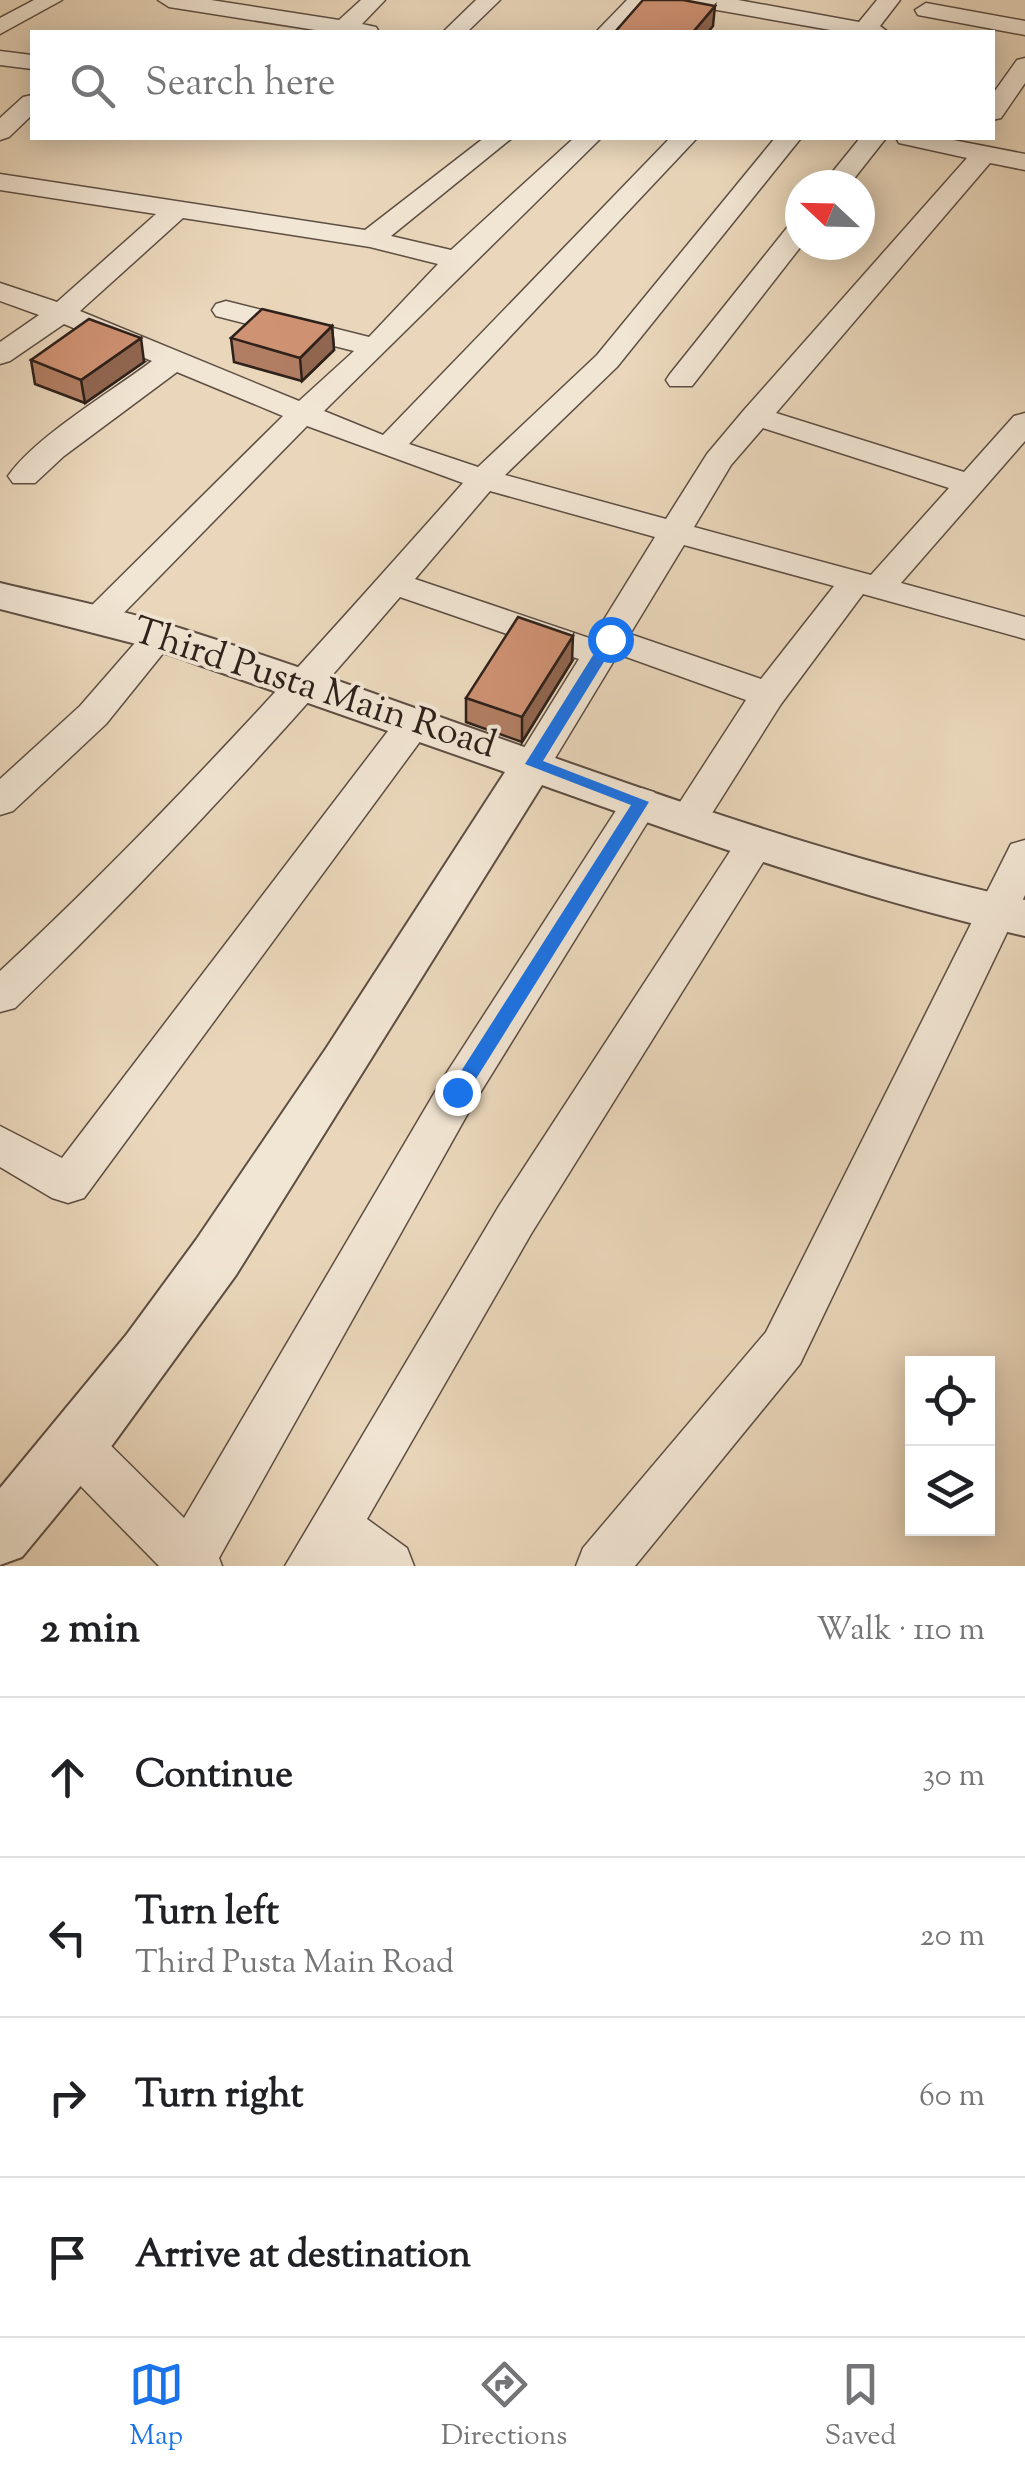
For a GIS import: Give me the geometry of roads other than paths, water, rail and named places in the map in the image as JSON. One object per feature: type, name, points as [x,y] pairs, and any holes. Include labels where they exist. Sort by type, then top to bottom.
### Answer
[{"type":"street","points":[[0,27],[51,0]]},
{"type":"street","points":[[168,0],[356,30]]},
{"type":"street","points":[[344,28],[374,0]]},
{"type":"street","points":[[456,30],[489,0]]},
{"type":"street","points":[[608,30],[640,0]]},
{"type":"street","points":[[700,0],[865,30]]},
{"type":"street","points":[[872,30],[888,0]]},
{"type":"street","points":[[926,10],[1025,28]]},
{"type":"street","points":[[0,58],[30,62]]},
{"type":"street","points":[[995,107],[1020,61]]},
{"type":"street","points":[[0,132],[30,104]]},
{"type":"street","points":[[370,240],[496,140]]},
{"type":"street","points":[[98,619],[300,414],[586,140]]},
{"type":"street","points":[[388,448],[682,140]]},
{"type":"street","points":[[0,996],[104,899],[304,686],[484,479],[607,361],[786,140]]},
{"type":"street","points":[[847,170],[871,140]]},
{"type":"street","points":[[923,140],[976,147],[1025,162]]},
{"type":"street","points":[[0,1535],[76,1446],[177,1312],[272,1173],[533,764],[718,461],[976,147]]},
{"type":"street","points":[[5,199],[179,208],[370,240],[457,260]]},
{"type":"street","points":[[0,355],[61,313],[179,208]]},
{"type":"street","points":[[681,380],[785,249]]},
{"type":"street","points":[[0,291],[388,448],[484,479],[1025,628]]},
{"type":"street","points":[[226,310],[374,347]]},
{"type":"street","points":[[24,476],[52,449],[172,361]]},
{"type":"street","points":[[755,416],[970,484]]},
{"type":"street","points":[[688,819],[768,695],[866,585],[970,484],[1025,422]]},
{"type":"street","points":[[394,583],[768,695]]},
{"type":"street","name":"Third Pusta Main Road","points":[[0,596],[160,636],[756,843],[929,897],[1011,915]]},
{"type":"street","points":[[0,802],[93,715],[160,636]]},
{"type":"street","points":[[0,1145],[68,1184],[414,723]]},
{"type":"street","points":[[76,1446],[193,1563],[457,1092],[641,802]]},
{"type":"street","points":[[388,1566],[323,1546],[516,1220],[756,843]]},
{"type":"street","points":[[602,1566],[783,1348],[1011,915],[1025,854]]}]
